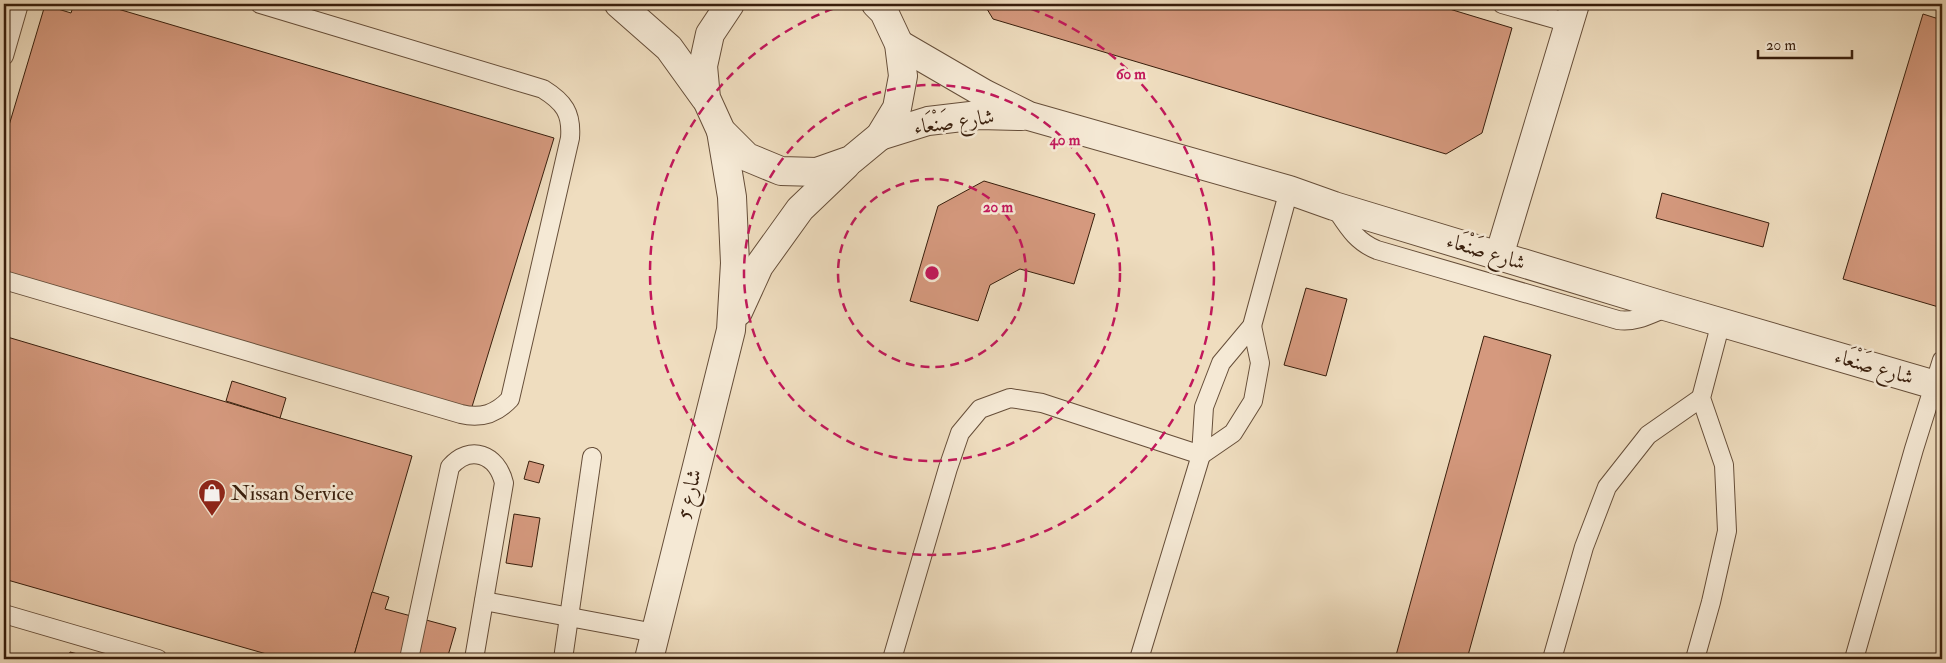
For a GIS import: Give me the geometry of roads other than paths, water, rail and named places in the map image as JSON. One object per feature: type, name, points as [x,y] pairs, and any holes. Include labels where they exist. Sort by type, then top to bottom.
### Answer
[{"type":"street","points":[[619,4],[669,48],[706,98],[721,131],[747,157],[780,171],[817,172],[851,160]]},
{"type":"street","points":[[706,98],[702,66],[710,34],[730,4]]},
{"type":"street","points":[[880,136],[896,108],[903,76],[899,44],[881,7]]},
{"type":"street","points":[[1499,256],[1572,14]]},
{"type":"street","name":"شارع صَنْعَاء","points":[[899,44],[985,94],[1029,116],[1289,190],[1334,206],[1668,307],[1940,377]]},
{"type":"street","name":"شارع صَنْعَاء","points":[[880,136],[928,121],[979,115],[1029,116]]},
{"type":"street","name":"شارع 5","points":[[649,659],[730,330],[735,263],[732,197],[721,131]]},
{"type":"street","name":"شارع 5","points":[[730,330],[760,266],[800,209],[851,160],[880,136]]},
{"type":"lane","points":[[4,56],[19,4]]},
{"type":"lane","points":[[4,280],[461,414],[480,417],[501,409],[510,399],[570,138],[571,126],[568,114],[554,95],[543,89],[260,4]]},
{"type":"lane","points":[[1502,4],[1572,14]]},
{"type":"lane","points":[[1139,659],[1201,455],[1204,407],[1221,363],[1252,326],[1289,190]]},
{"type":"lane","points":[[1334,206],[1355,236],[1364,244],[1377,250],[1628,322],[1668,307]]},
{"type":"lane","points":[[1695,659],[1711,602],[1727,531],[1724,466],[1701,398],[1721,322]]},
{"type":"lane","points":[[1201,455],[1233,433],[1253,401],[1260,363],[1252,326]]},
{"type":"lane","points":[[1854,659],[1940,377]]},
{"type":"lane","points":[[892,659],[960,433],[980,408],[1010,398],[1042,403],[1201,455]]},
{"type":"lane","points":[[1552,659],[1584,547],[1607,486],[1648,435],[1701,398]]},
{"type":"lane","points":[[409,659],[450,467],[463,456],[472,454],[489,458],[497,465],[502,473],[504,483],[474,659]]},
{"type":"lane","points":[[563,659],[592,457]]},
{"type":"lane","points":[[484,601],[655,633]]},
{"type":"lane","points":[[4,614],[158,659]]},
{"type":"place","name":"Nissan Service","points":[[212,517]]}]
